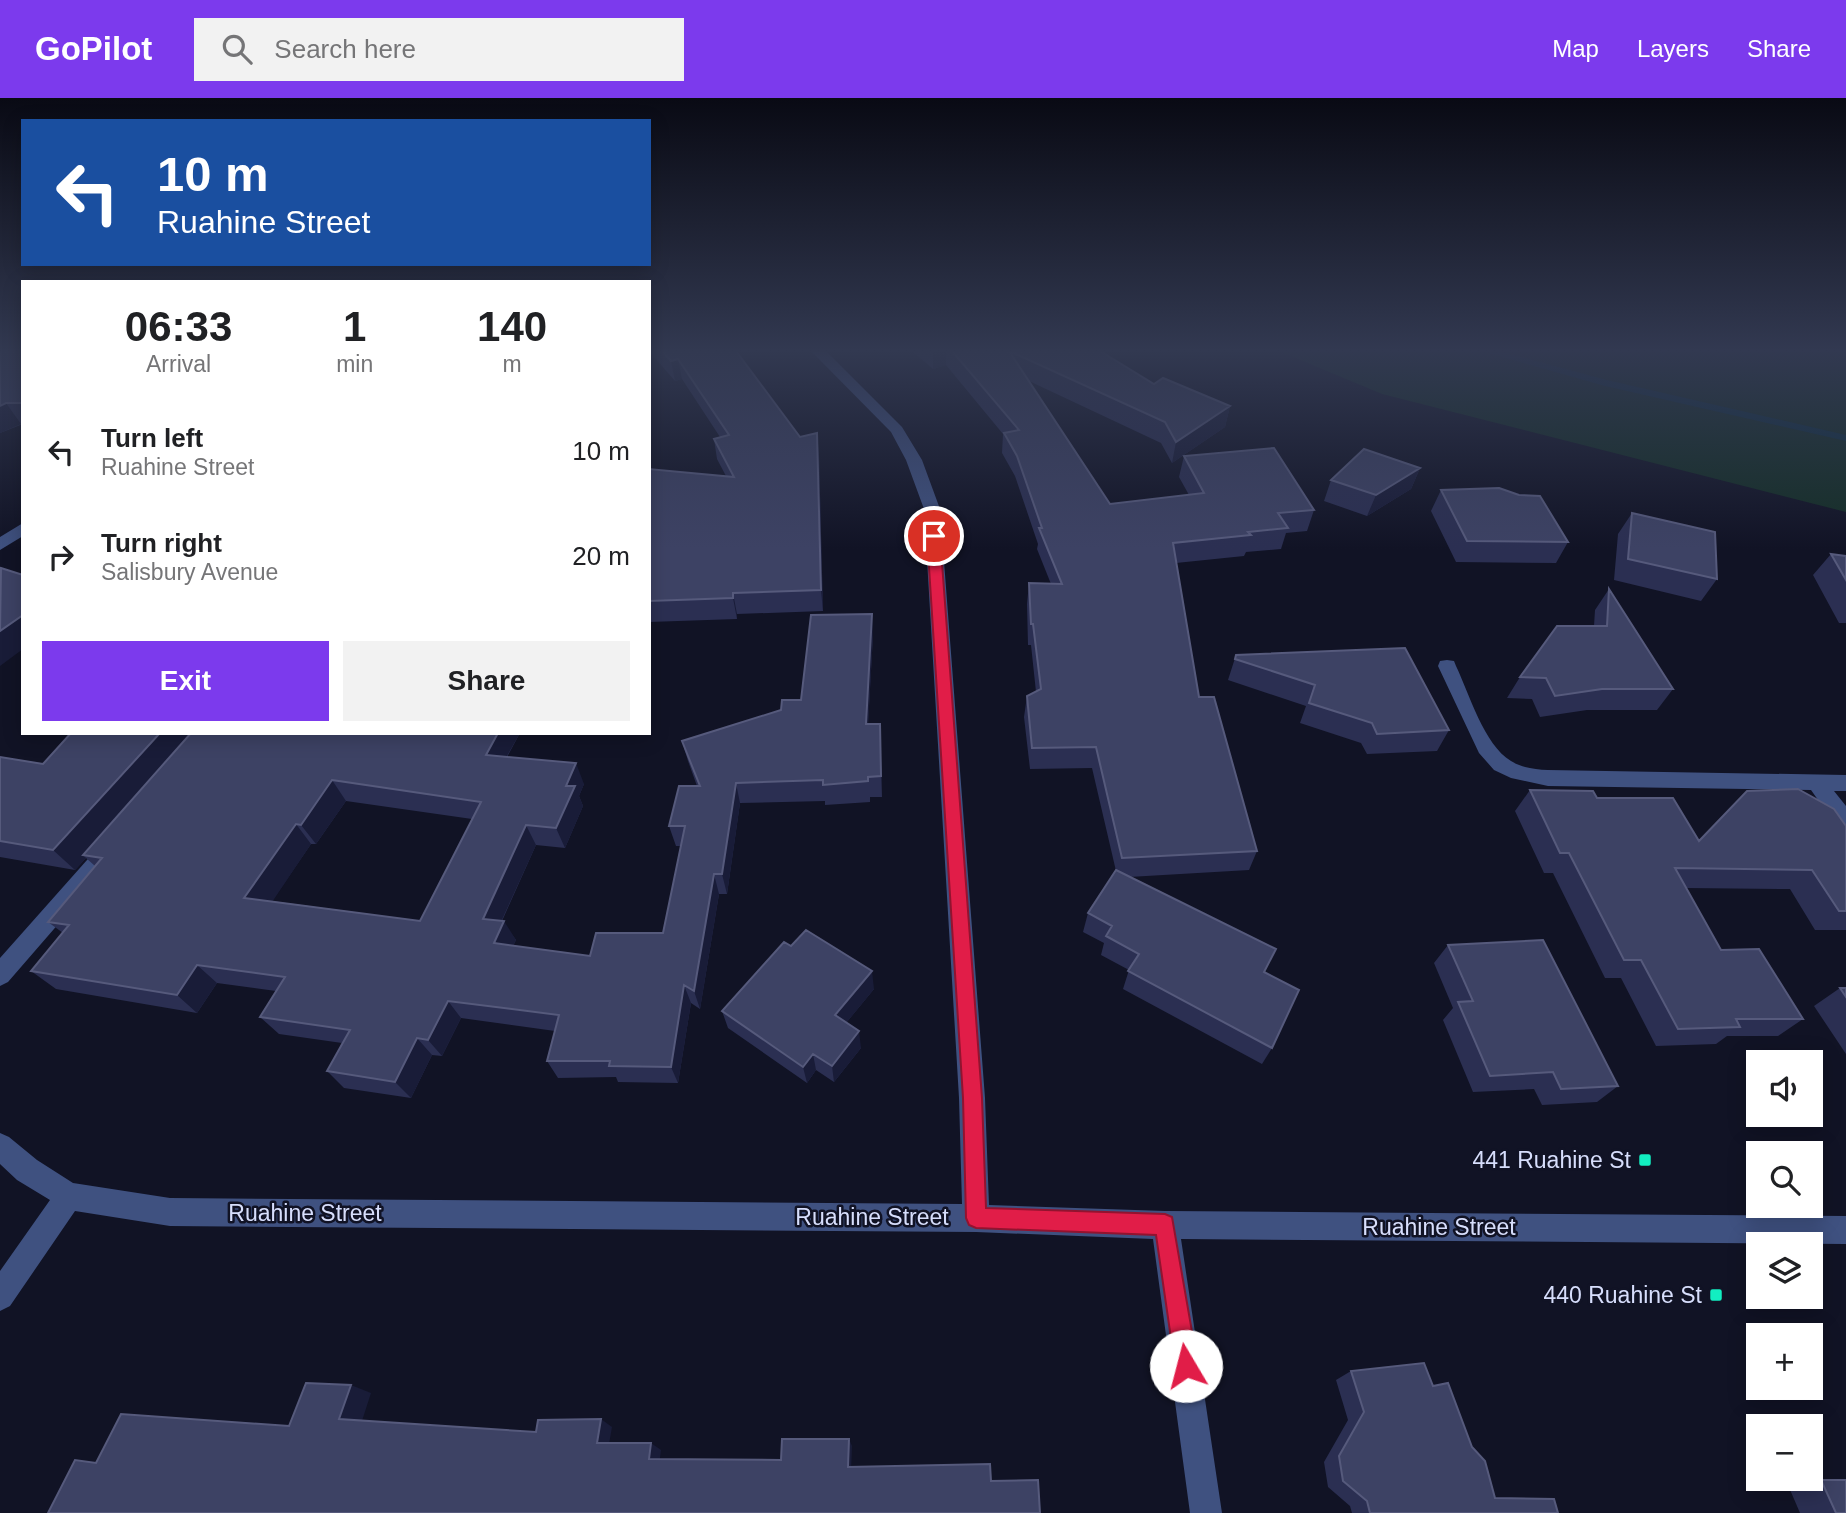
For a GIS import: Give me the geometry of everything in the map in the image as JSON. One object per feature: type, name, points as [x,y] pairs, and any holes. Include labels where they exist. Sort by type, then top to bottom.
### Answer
[{"type":"street","points":[[884,417],[897,430],[914,460],[932,509],[972,1098],[976,1218]]},
{"type":"street","points":[[0,545],[21,529]]},
{"type":"street","points":[[1447,666],[1487,751],[1499,764],[1520,774],[1548,778],[1846,783]]},
{"type":"street","points":[[1817,783],[1846,822]]},
{"type":"street","points":[[0,975],[129,828]]},
{"type":"street","name":"Ruahine Street","points":[[0,1146],[27,1170],[69,1196],[170,1212],[976,1218],[1165,1225],[1846,1230]]},
{"type":"street","points":[[0,1296],[69,1196]]},
{"type":"street","points":[[1165,1225],[1206,1513]]},
{"type":"green space","points":[[1473,417],[1846,417],[1846,512]]},
{"type":"building","points":[[717,417],[785,417],[800,437],[817,433],[821,590],[733,593],[733,598],[651,601],[651,469],[734,477],[714,439],[729,435]]},
{"type":"building","points":[[1008,417],[1053,417],[1110,504],[1204,493],[1184,456],[1274,448],[1314,510],[1278,513],[1288,528],[1248,532],[1251,535],[1173,543],[1199,697],[1214,697],[1257,851],[1122,858],[1096,747],[1032,748],[1027,696],[1041,689],[1031,624],[1029,583],[1062,584],[1039,528],[1042,528],[1017,456],[1004,433],[1019,430]]},
{"type":"building","points":[[1154,417],[1213,417],[1176,442],[1165,422]]},
{"type":"building","points":[[1364,449],[1420,468],[1376,495],[1331,480]]},
{"type":"building","points":[[1499,488],[1519,495],[1540,496],[1568,542],[1467,541],[1441,490]]},
{"type":"building","points":[[1632,513],[1715,532],[1717,579],[1628,559]]},
{"type":"building","points":[[1831,554],[1846,556],[1846,580]]},
{"type":"building","points":[[1,568],[21,574],[21,616],[0,631]]},
{"type":"building","points":[[1609,589],[1673,689],[1602,689],[1555,696],[1546,678],[1520,677],[1557,626],[1607,626]]},
{"type":"building","points":[[872,614],[866,724],[880,724],[881,776],[868,777],[868,781],[823,785],[823,780],[736,783],[722,874],[714,874],[694,991],[684,985],[671,1067],[609,1066],[610,1061],[547,1061],[559,1015],[448,1001],[428,1040],[417,1038],[395,1082],[327,1071],[350,1030],[260,1017],[285,977],[197,965],[177,995],[31,971],[69,925],[48,922],[102,858],[83,855],[189,735],[497,735],[486,755],[576,763],[566,786],[575,786],[556,828],[526,825],[483,919],[504,921],[494,943],[590,956],[596,933],[663,933],[685,826],[669,826],[679,786],[700,786],[682,741],[781,710],[782,700],[801,700],[811,615]],"holes":[[[332,780],[481,802],[420,921],[244,898],[296,824],[301,825]]]},
{"type":"building","points":[[1405,648],[1449,730],[1377,734],[1372,723],[1309,703],[1315,685],[1235,659],[1236,655]]},
{"type":"building","points":[[69,735],[158,735],[53,850],[0,841],[0,757],[43,764]]},
{"type":"building","points":[[1798,789],[1834,809],[1846,826],[1846,911],[1839,911],[1812,870],[1675,868],[1721,950],[1759,949],[1803,1019],[1736,1019],[1740,1027],[1678,1029],[1641,960],[1624,960],[1569,853],[1560,853],[1530,790],[1593,791],[1597,798],[1673,798],[1699,841],[1747,791]]},
{"type":"building","points":[[1116,870],[1276,949],[1264,972],[1299,990],[1272,1048],[1128,971],[1139,954],[1106,936],[1112,926],[1088,913]]},
{"type":"building","points":[[806,930],[872,971],[835,1015],[859,1031],[832,1066],[813,1054],[803,1067],[722,1011],[784,942],[791,946]]},
{"type":"building","points":[[1543,940],[1618,1086],[1561,1089],[1553,1072],[1490,1076],[1458,1002],[1473,1001],[1448,945]]},
{"type":"building","points":[[1424,1363],[1433,1386],[1448,1383],[1472,1447],[1485,1461],[1495,1498],[1554,1499],[1558,1513],[1370,1513],[1367,1501],[1343,1481],[1339,1456],[1364,1412],[1351,1371]]},
{"type":"building","points":[[306,1383],[351,1385],[339,1419],[536,1432],[538,1420],[601,1419],[597,1443],[651,1443],[649,1459],[781,1460],[782,1439],[849,1439],[848,1467],[990,1464],[991,1481],[1038,1480],[1040,1513],[48,1513],[75,1460],[96,1463],[121,1414],[289,1426]]},
{"type":"building","points":[[1823,1480],[1846,1480],[1846,1513],[1836,1513]]},
{"type":"waterway","points":[[1754,417],[1846,438]]},
{"type":"place","name":"441 Ruahine St","points":[[1645,1160]]},
{"type":"place","name":"440 Ruahine St","points":[[1716,1295]]},
{"type":"route","points":[[934,536],[972,1098],[976,1218],[1165,1225],[1186,1366]]}]
